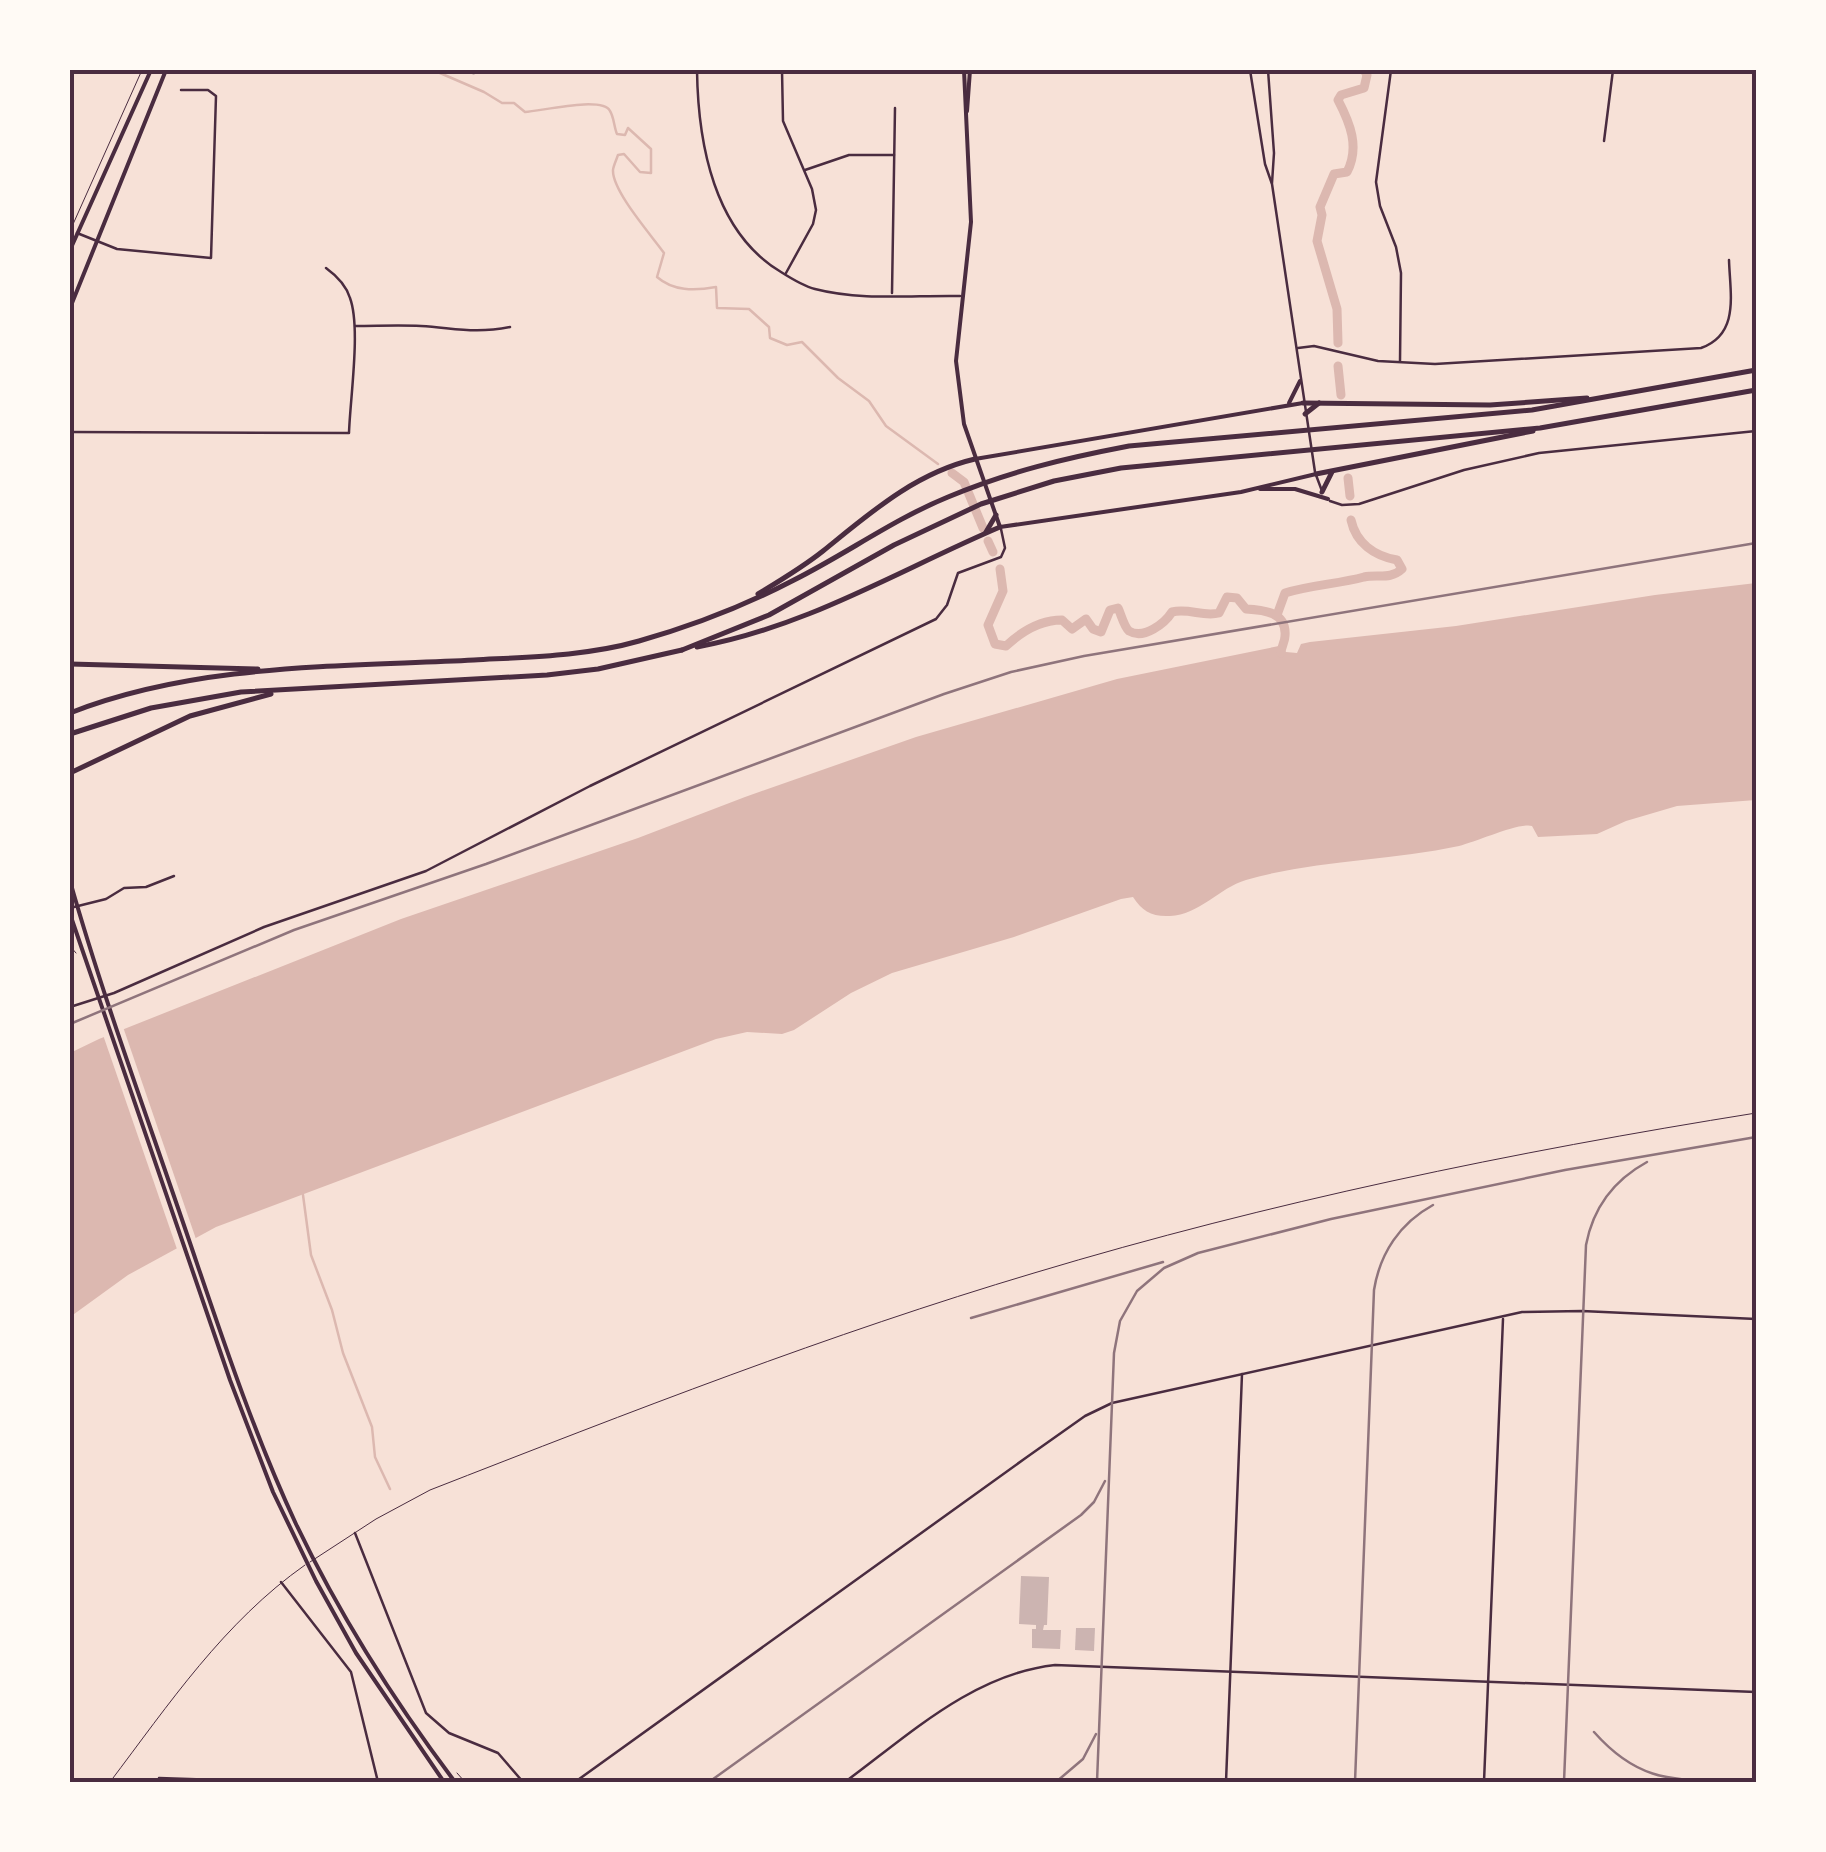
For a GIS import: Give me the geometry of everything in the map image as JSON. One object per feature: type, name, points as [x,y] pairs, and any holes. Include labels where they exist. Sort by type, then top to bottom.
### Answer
[{"type":"highway","points":[[70,713],[188,682],[282,670],[571,653],[637,642],[738,606],[795,580],[947,497],[1066,458],[1130,446],[1522,411],[1756,370]]},
{"type":"highway","points":[[682,650],[769,615],[953,516],[1005,496],[1090,472],[1540,428],[1756,390]]},
{"type":"highway","points":[[1304,402],[1490,404],[1605,398]]},
{"type":"highway","points":[[1305,414],[1322,402]]},
{"type":"highway","points":[[1316,474],[1524,435],[1540,428]]},
{"type":"highway","points":[[738,606],[794,572],[894,495],[942,470],[975,459]]},
{"type":"highway","points":[[1322,492],[1333,471]]},
{"type":"highway","points":[[984,534],[996,515]]},
{"type":"highway","points":[[70,734],[151,708],[240,692],[547,675],[598,669],[722,642],[801,619],[1000,527]]},
{"type":"highway","points":[[70,664],[282,670]]},
{"type":"highway","points":[[70,773],[190,716],[286,690]]},
{"type":"main road","points":[[70,250],[151,70]]},
{"type":"main road","points":[[70,308],[166,70]]},
{"type":"main road","points":[[966,70],[971,222],[956,361],[964,424],[1000,527],[1255,489],[1316,474]]},
{"type":"main road","points":[[1287,406],[1300,382]]},
{"type":"main road","points":[[975,459],[1304,402]]},
{"type":"main road","points":[[1255,489],[1295,489],[1328,499]]},
{"type":"main road","points":[[70,881],[100,980],[260,1439],[322,1576],[369,1659],[455,1782]]},
{"type":"main road","points":[[70,911],[253,1443],[316,1580],[379,1688],[444,1782]]},
{"type":"street","points":[[448,70],[474,73]]},
{"type":"street","points":[[697,70],[702,128],[725,212],[753,252],[805,286],[830,292],[964,296]]},
{"type":"street","points":[[782,70],[784,122],[814,196],[815,217],[785,274]]},
{"type":"street","points":[[1250,70],[1265,164],[1272,184],[1305,414],[1316,474],[1328,499],[1342,505],[1359,504],[1464,470],[1577,447],[1756,431]]},
{"type":"street","points":[[1268,70],[1274,153],[1272,184]]},
{"type":"street","points":[[1391,70],[1376,182],[1401,273],[1400,363]]},
{"type":"street","points":[[1604,141],[1613,70]]},
{"type":"street","points":[[78,233],[118,250],[210,258],[216,96],[208,90],[181,90]]},
{"type":"street","points":[[892,295],[895,108]]},
{"type":"street","points":[[804,170],[850,154],[894,154]]},
{"type":"street","points":[[1296,348],[1314,346],[1400,363],[1701,348],[1718,340],[1727,328],[1731,306],[1728,260]]},
{"type":"street","points":[[70,432],[348,433],[352,301],[346,288],[326,268]]},
{"type":"street","points":[[354,326],[426,326],[454,332],[510,327]]},
{"type":"street","points":[[70,1007],[114,993],[264,927],[418,874],[590,786],[930,622],[943,612],[958,573],[1001,557],[1005,548],[1000,527]]},
{"type":"street","points":[[70,911],[106,899],[124,888],[146,887],[174,876]]},
{"type":"street","points":[[575,1782],[1084,1416],[1132,1397],[1538,1311],[1756,1319]]},
{"type":"street","points":[[1484,1782],[1504,1316]]},
{"type":"street","points":[[1226,1782],[1242,1372]]},
{"type":"street","points":[[355,1532],[426,1713],[448,1733],[498,1753],[523,1782]]},
{"type":"street","points":[[281,1582],[351,1672],[378,1782]]},
{"type":"street","points":[[845,1782],[965,1696],[1022,1670],[1069,1665],[1756,1692]]},
{"type":"street","points":[[159,1780],[278,1782]]},
{"type":"lane","points":[[110,1782],[220,1640],[281,1582],[355,1532],[430,1490],[831,1338],[1033,1273],[1409,1177],[1756,1114]]},
{"type":"path","points":[[70,231],[142,70]]},
{"type":"path","points":[[70,946],[77,953]]},
{"type":"shaded area","points":[[1756,583],[1756,800],[1677,806],[1597,834],[1538,837],[1532,826],[1526,826],[1459,846],[1272,873],[1236,884],[1180,914],[1153,914],[1133,897],[1121,899],[1014,937],[892,973],[851,993],[794,1030],[782,1034],[747,1032],[716,1039],[216,1227],[128,1275],[70,1317],[70,1053],[99,1039],[401,919],[745,797],[916,737],[1117,679],[1279,646],[1286,652],[1297,653],[1301,644],[1310,642],[1456,626]]},
{"type":"pier","points":[[122,1024],[197,1242],[178,1252],[102,1032]]},
{"type":"building","points":[[1021,1576],[1049,1577],[1047,1625],[1043,1630],[1061,1630],[1060,1649],[1032,1648],[1032,1629],[1036,1625],[1019,1624]]},
{"type":"building","points":[[1076,1628],[1095,1628],[1094,1651],[1075,1650]]},
{"type":"waterway","points":[[433,70],[502,103],[514,103],[525,112],[584,104],[605,107],[611,113],[617,134],[625,135],[628,128],[651,149],[651,173],[640,172],[624,154],[618,155],[613,170],[626,201],[664,253],[657,277],[684,289],[716,287],[717,308],[749,309],[769,327],[770,338],[787,345],[802,342],[838,378],[869,401],[886,426],[938,464]]},
{"type":"waterway","points":[[1338,343],[1337,309],[1317,241],[1320,207],[1334,174],[1347,172],[1351,163],[1352,135],[1338,100],[1341,95],[1364,88],[1364,70]]},
{"type":"waterway","points":[[1338,366],[1341,395]]},
{"type":"waterway","points":[[952,473],[964,482],[983,528]]},
{"type":"waterway","points":[[1348,478],[1350,496]]},
{"type":"waterway","points":[[1277,615],[1285,593],[1388,576],[1402,569],[1397,560],[1367,547],[1351,520]]},
{"type":"waterway","points":[[988,541],[993,552]]},
{"type":"waterway","points":[[1000,569],[1003,591],[988,625],[995,644],[1006,646],[1032,627],[1062,620],[1072,629],[1086,619],[1101,632],[1110,610],[1118,608],[1129,631],[1147,632],[1172,612],[1219,613],[1227,597],[1237,598],[1246,609],[1278,617],[1285,628],[1281,653]]},
{"type":"waterway","points":[[303,1195],[311,1255],[372,1427],[375,1457],[390,1489]]},
{"type":"railway","points":[[70,1024],[294,930],[1011,672],[1084,656],[1756,543]]},
{"type":"railway","points":[[1097,1782],[1114,1353],[1120,1321],[1137,1291],[1164,1268],[1198,1253],[1331,1219],[1565,1170],[1756,1137]]},
{"type":"railway","points":[[1564,1782],[1586,1245],[1607,1196],[1647,1162]]},
{"type":"railway","points":[[1355,1782],[1374,1290],[1393,1240],[1433,1205]]},
{"type":"railway","points":[[971,1318],[1163,1262]]},
{"type":"railway","points":[[709,1782],[1081,1515],[1094,1502],[1105,1481]]},
{"type":"railway","points":[[1594,1732],[1628,1762],[1661,1776],[1741,1782]]},
{"type":"railway","points":[[1056,1782],[1083,1759],[1096,1734]]}]
